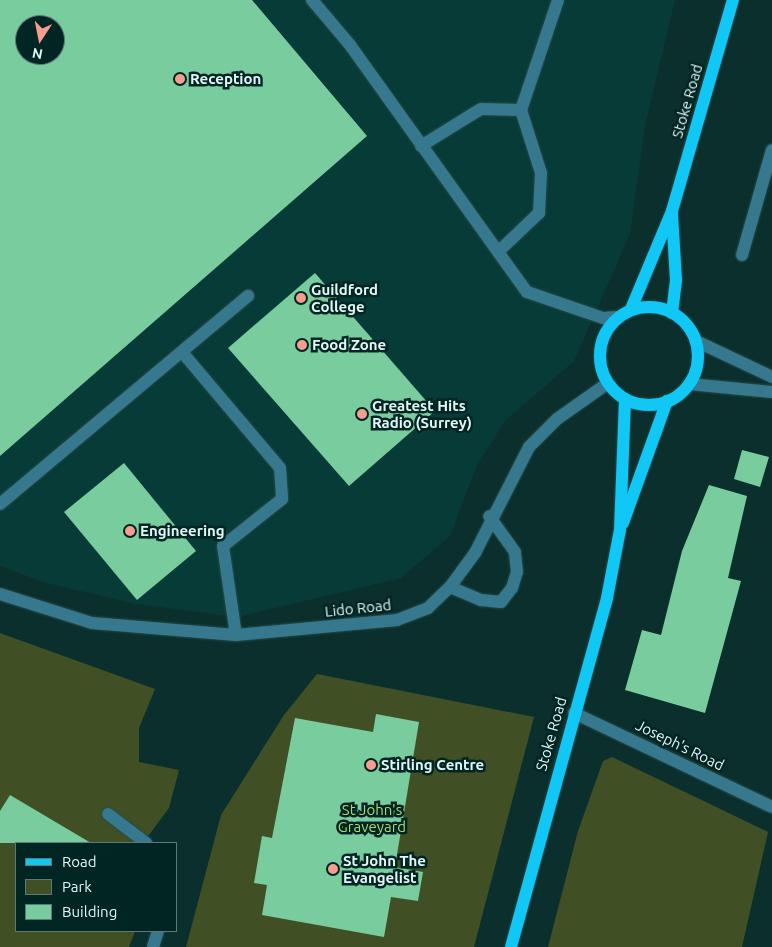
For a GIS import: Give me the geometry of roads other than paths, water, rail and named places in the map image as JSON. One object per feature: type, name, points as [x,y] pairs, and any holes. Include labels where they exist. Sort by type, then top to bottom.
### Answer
[{"type":"main road","name":"Stoke Road","points":[[631,309],[672,211],[733,0]]},
{"type":"main road","name":"Stoke Road","points":[[672,211],[676,280],[672,313]]},
{"type":"main road","points":[[647,306],[672,313],[689,326],[696,341],[700,357],[689,384],[667,402],[647,405],[625,399],[608,383],[599,353],[617,317],[631,309],[647,306]]},
{"type":"main road","name":"Stoke Road","points":[[511,947],[607,598],[620,530],[625,399]]},
{"type":"main road","name":"Stoke Road","points":[[620,530],[667,402]]},
{"type":"street","points":[[312,0],[527,292],[603,318],[617,317]]},
{"type":"street","points":[[498,252],[539,213],[541,173],[521,110],[558,0]]},
{"type":"street","points":[[421,146],[481,109],[521,110]]},
{"type":"street","points":[[742,255],[772,150]]},
{"type":"street","points":[[0,504],[248,296]]},
{"type":"street","points":[[696,341],[772,377]]},
{"type":"street","points":[[182,352],[280,468],[282,499],[223,546],[236,635]]},
{"type":"street","name":"Lido Road","points":[[0,594],[92,623],[236,635],[397,620],[428,608],[450,587],[475,553],[490,516],[528,447],[557,419],[608,383]]},
{"type":"street","points":[[689,384],[772,392]]},
{"type":"street","points":[[450,587],[481,600],[501,602],[512,588],[517,572],[515,552],[490,516]]},
{"type":"street","name":"Joseph's Road","points":[[574,713],[772,807]]},
{"type":"street","points":[[108,814],[145,842]]},
{"type":"street","points":[[153,947],[158,932]]},
{"type":"place","name":"Reception","points":[[180,79]]},
{"type":"place","name":"Guildford College","points":[[301,298]]},
{"type":"place","name":"Food Zone","points":[[302,345]]},
{"type":"place","name":"Greatest Hits Radio (Surrey)","points":[[362,414]]},
{"type":"place","name":"Engineering","points":[[130,531]]},
{"type":"place","name":"Stirling Centre","points":[[371,765]]},
{"type":"place","name":"St John The Evangelist","points":[[333,869]]},
{"type":"park label","name":"St John's Graveyard","points":[[372,818]]}]
